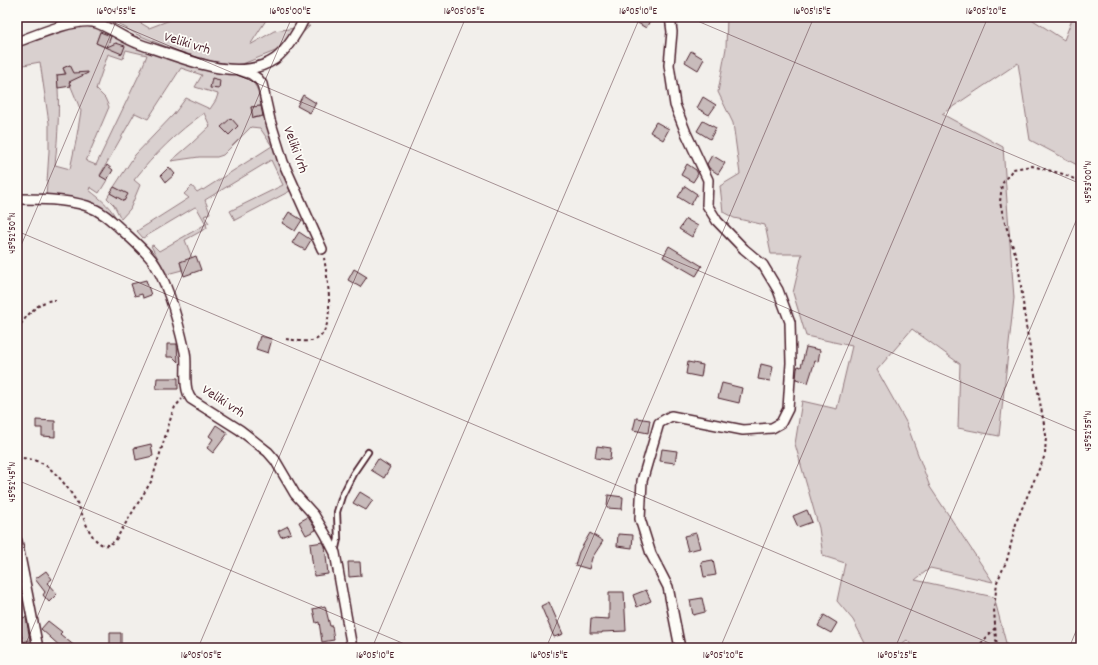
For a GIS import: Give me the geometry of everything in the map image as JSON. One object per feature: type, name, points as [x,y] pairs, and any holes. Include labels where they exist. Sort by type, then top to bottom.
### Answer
[{"type":"street","points":[[238,69],[261,65],[275,59],[295,35],[305,17]]},
{"type":"street","points":[[670,17],[672,32],[669,65],[675,105],[686,133],[708,180],[707,205],[717,221],[744,249],[763,265],[778,290],[790,322],[791,363],[788,408],[781,423],[772,428],[744,430],[671,416],[659,423],[642,481],[640,519],[651,554],[668,587],[680,648]]},
{"type":"street","name":"Veliki vrh","points":[[17,42],[57,28],[78,23],[91,22],[99,24],[137,43],[193,62],[227,69],[238,69]]},
{"type":"street","name":"Veliki Vrh","points":[[238,69],[251,74],[262,84],[270,120],[283,162],[322,249]]},
{"type":"street","name":"Veliki vrh","points":[[17,199],[62,201],[87,206],[109,218],[141,247],[153,261],[162,277],[179,326],[186,358],[188,395],[191,399],[240,430],[268,452],[275,460],[296,494],[314,515],[335,553],[352,648]]},
{"type":"street","points":[[17,541],[38,648]]},
{"type":"lane","points":[[335,553],[338,539],[338,507],[353,474],[368,452]]},
{"type":"path","points":[[999,648],[996,640],[994,609],[997,582],[1007,560],[1017,520],[1045,455],[1046,435],[1026,326],[1018,262],[1004,220],[1000,202],[1002,184],[1013,169],[1032,166],[1063,174],[1081,182]]},
{"type":"path","points":[[286,339],[312,341],[318,338],[325,328],[330,304],[329,286],[322,249]]},
{"type":"path","points":[[17,329],[27,316],[39,305],[48,300],[56,300]]},
{"type":"path","points":[[17,457],[31,459],[48,467],[68,489],[94,537],[100,544],[110,545],[152,480],[172,414],[175,407],[188,395]]},
{"type":"path","points":[[977,648],[995,628]]},
{"type":"shaded area","points":[[58,17],[142,17],[139,22],[149,28],[178,17],[268,17],[250,45],[274,31],[310,26],[288,46],[240,65],[214,62],[174,50],[136,34],[110,19],[63,22]]},
{"type":"shaded area","points":[[727,17],[1034,17],[1033,20],[1064,40],[1073,17],[1081,17],[1081,167],[1030,140],[1018,63],[942,114],[1003,147],[1014,298],[999,436],[958,428],[960,364],[912,329],[877,370],[906,422],[930,487],[993,582],[930,568],[915,580],[994,597],[1006,643],[1005,648],[914,648],[907,640],[895,648],[864,648],[867,647],[853,620],[837,601],[845,563],[823,556],[819,528],[795,444],[802,401],[837,409],[852,346],[806,336],[793,293],[802,254],[771,254],[765,225],[734,218],[723,212],[720,186],[740,174],[733,123],[718,92],[726,48]]},
{"type":"shaded area","points":[[89,25],[101,29],[96,43],[106,48],[111,36],[176,59],[235,72],[249,79],[258,91],[261,106],[251,107],[253,118],[265,117],[277,157],[290,191],[235,220],[230,211],[283,185],[271,160],[205,200],[210,213],[204,216],[209,223],[206,224],[195,207],[143,238],[137,231],[189,198],[184,194],[192,186],[197,192],[202,189],[203,190],[272,146],[260,128],[251,127],[223,155],[217,157],[199,157],[171,161],[210,126],[204,113],[166,144],[134,180],[140,185],[130,209],[121,219],[114,205],[107,198],[110,193],[124,201],[127,194],[114,187],[135,155],[174,114],[186,98],[210,109],[216,100],[218,94],[195,87],[202,75],[181,68],[148,119],[135,113],[100,175],[107,180],[99,193],[90,187],[89,190],[106,204],[113,212],[118,222],[100,209],[46,198],[49,123],[40,62],[18,66],[19,75],[17,75],[17,45],[61,30]],"holes":[[[126,50],[147,55],[140,73],[96,165],[86,161],[109,107],[105,98],[96,89],[108,54],[123,59]],[[70,65],[76,78],[69,82],[81,111],[70,169],[55,165],[58,120],[57,75],[65,74],[63,68]]]},
{"type":"shaded area","points":[[206,224],[207,228],[185,240],[192,258],[180,262],[182,270],[167,274],[151,246],[153,245],[159,251]]},
{"type":"building","points":[[628,17],[652,17],[646,28]]},
{"type":"building","points":[[100,32],[111,36],[107,47],[116,43],[125,46],[122,54],[96,43]]},
{"type":"building","points":[[691,51],[704,59],[698,70],[685,62]]},
{"type":"building","points":[[70,65],[74,73],[88,73],[69,82],[71,86],[58,88],[57,75],[66,74],[63,68]]},
{"type":"building","points":[[212,78],[220,80],[219,89],[210,88]]},
{"type":"building","points":[[303,95],[316,103],[310,113],[297,106]]},
{"type":"building","points":[[703,97],[716,105],[709,115],[697,108]]},
{"type":"building","points":[[261,106],[263,116],[253,118],[251,107]]},
{"type":"building","points":[[231,118],[238,126],[229,135],[221,127]]},
{"type":"building","points":[[703,121],[716,128],[710,139],[697,131]]},
{"type":"building","points":[[656,122],[669,129],[663,140],[650,132]]},
{"type":"building","points":[[712,155],[725,163],[718,174],[709,168],[707,164]]},
{"type":"building","points":[[687,164],[696,170],[698,174],[693,182],[681,175]]},
{"type":"building","points":[[107,165],[113,170],[107,180],[100,176]]},
{"type":"building","points":[[169,167],[175,174],[166,182],[161,175]]},
{"type":"building","points":[[685,186],[697,194],[691,205],[678,197]]},
{"type":"building","points":[[114,187],[128,194],[124,201],[110,193]]},
{"type":"building","points":[[289,212],[302,220],[295,231],[282,223]]},
{"type":"building","points":[[686,219],[698,226],[692,237],[679,229]]},
{"type":"building","points":[[299,232],[311,240],[305,250],[292,243]]},
{"type":"building","points":[[669,246],[702,266],[696,276],[663,257]]},
{"type":"building","points":[[196,256],[201,270],[184,276],[180,262]]},
{"type":"building","points":[[354,269],[367,277],[360,287],[348,280]]},
{"type":"building","points":[[146,280],[151,295],[143,298],[142,294],[135,296],[131,284]]},
{"type":"building","points":[[260,336],[272,339],[268,353],[256,349]]},
{"type":"building","points":[[167,344],[177,344],[178,362],[173,357],[167,357]]},
{"type":"building","points":[[806,347],[820,350],[818,362],[815,361],[808,383],[796,379],[797,369],[798,366],[801,367]]},
{"type":"building","points":[[688,362],[703,365],[701,377],[686,374]]},
{"type":"building","points":[[761,364],[773,367],[770,381],[758,379]]},
{"type":"building","points":[[157,378],[178,378],[178,389],[156,389]]},
{"type":"building","points":[[722,383],[742,388],[739,403],[718,398]]},
{"type":"building","points":[[636,418],[650,420],[648,433],[633,430]]},
{"type":"building","points":[[36,420],[55,421],[55,437],[42,436],[42,428],[36,428]]},
{"type":"building","points":[[216,425],[228,433],[213,453],[207,448],[213,439],[209,436]]},
{"type":"building","points":[[151,444],[153,456],[136,460],[134,448]]},
{"type":"building","points":[[597,446],[611,448],[610,460],[595,458]]},
{"type":"building","points":[[662,449],[677,451],[675,463],[660,461]]},
{"type":"building","points":[[378,459],[390,467],[384,478],[371,470]]},
{"type":"building","points":[[360,492],[373,500],[366,510],[353,503]]},
{"type":"building","points":[[608,495],[623,497],[622,509],[607,508]]},
{"type":"building","points":[[807,510],[812,522],[798,527],[793,516]]},
{"type":"building","points":[[308,517],[316,530],[306,535],[299,522]]},
{"type":"building","points":[[288,526],[291,533],[281,537],[278,531]]},
{"type":"building","points":[[590,533],[603,541],[592,558],[589,569],[575,565],[579,552]]},
{"type":"building","points":[[696,533],[700,548],[688,551],[684,536]]},
{"type":"building","points":[[618,534],[633,535],[632,548],[617,546]]},
{"type":"building","points":[[323,542],[325,546],[328,574],[314,576],[310,544]]},
{"type":"building","points":[[713,560],[716,575],[704,577],[701,562]]},
{"type":"building","points":[[348,562],[360,562],[361,576],[349,577]]},
{"type":"building","points":[[46,571],[52,579],[47,583],[57,594],[49,602],[43,595],[45,592],[35,579]]},
{"type":"building","points":[[646,590],[651,601],[637,607],[633,595]]},
{"type":"building","points":[[609,592],[624,592],[626,631],[590,633],[591,618],[609,619]]},
{"type":"building","points":[[702,598],[705,612],[693,615],[690,600]]},
{"type":"building","points":[[549,602],[563,634],[554,637],[541,606]]},
{"type":"building","points":[[325,606],[330,626],[332,626],[334,640],[322,642],[319,622],[316,623],[313,609]]},
{"type":"building","points":[[824,615],[837,623],[831,633],[818,626]]},
{"type":"building","points":[[26,617],[30,640],[23,642],[18,619]]},
{"type":"building","points":[[48,621],[62,632],[60,634],[77,648],[62,648],[41,629]]},
{"type":"building","points":[[110,633],[121,633],[121,646],[110,646]]}]
